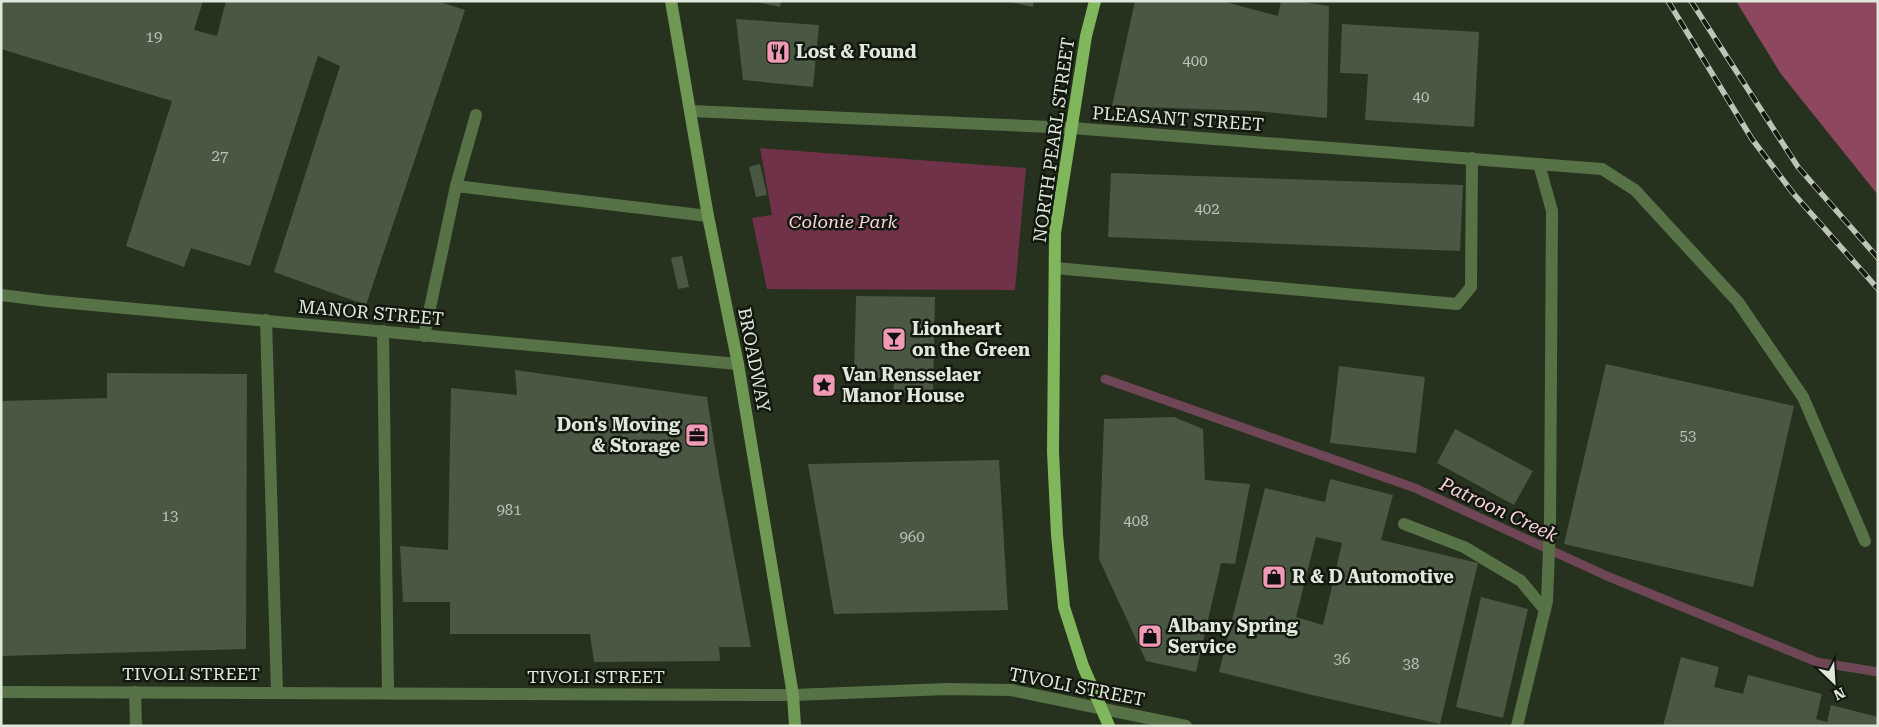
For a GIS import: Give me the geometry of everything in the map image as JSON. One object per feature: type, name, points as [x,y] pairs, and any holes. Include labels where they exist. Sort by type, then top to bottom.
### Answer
[{"type":"main road","name":"NORTH PEARL STREET","points":[[1095,1],[1086,36],[1055,233],[1053,452],[1058,544],[1064,607],[1083,666],[1109,726]]},
{"type":"street","name":"BROADWAY","points":[[668,2],[691,111],[708,216],[738,364],[793,695],[795,726]]},
{"type":"street","name":"PLEASANT STREET","points":[[691,111],[1072,128],[1602,168],[1635,190],[1738,302],[1803,397],[1865,541]]},
{"type":"street","points":[[424,336],[456,186],[476,115]]},
{"type":"street","points":[[1055,268],[1457,304],[1471,286],[1472,158]]},
{"type":"street","points":[[1517,726],[1546,606],[1550,524],[1552,211],[1540,164]]},
{"type":"street","points":[[456,186],[708,216]]},
{"type":"street","name":"MANOR STREET","points":[[1,295],[738,364]]},
{"type":"street","points":[[266,320],[277,692]]},
{"type":"street","points":[[383,331],[388,693]]},
{"type":"street","points":[[1404,524],[1464,547],[1520,580],[1546,606]]},
{"type":"street","name":"TIVOLI STREET","points":[[1,692],[793,695],[946,689],[1011,690],[1186,726]]},
{"type":"street","points":[[136,692],[136,726]]},
{"type":"green space","name":"Colonie Park","points":[[760,148],[1026,168],[1015,290],[767,289],[752,218],[772,215]]},
{"type":"shaded area","points":[[1736,1],[1878,1],[1878,195],[1781,74]]},
{"type":"building","points":[[1,1],[203,1],[194,30],[217,36],[226,1],[437,1],[465,10],[366,305],[274,272],[340,66],[318,56],[250,266],[191,248],[184,267],[126,246],[172,101],[1,49]]},
{"type":"building","points":[[751,1],[781,1],[780,7]]},
{"type":"building","points":[[1006,1],[1034,1],[1033,7]]},
{"type":"building","points":[[1135,1],[1222,1],[1278,16],[1281,1],[1297,1],[1329,6],[1327,118],[1256,111],[1112,106]]},
{"type":"building","name":"Lost & Found","points":[[736,19],[819,25],[813,87],[743,80]]},
{"type":"building","points":[[1342,24],[1479,32],[1474,127],[1365,120],[1368,74],[1340,73]]},
{"type":"building","points":[[760,164],[767,195],[756,197],[749,167]]},
{"type":"building","points":[[1111,173],[1463,185],[1460,251],[1108,237]]},
{"type":"building","points":[[682,256],[689,287],[678,289],[671,258]]},
{"type":"building","name":"Lionheart on the Green","points":[[856,296],[935,297],[933,393],[893,392],[894,382],[854,381]]},
{"type":"building","points":[[1606,364],[1794,406],[1753,587],[1564,544]]},
{"type":"building","points":[[1339,366],[1425,377],[1416,453],[1330,443]]},
{"type":"building","points":[[515,370],[707,397],[719,474],[751,647],[719,647],[720,661],[594,662],[590,634],[450,634],[450,602],[403,602],[400,546],[448,550],[451,388],[517,395]]},
{"type":"building","points":[[107,373],[247,374],[246,649],[1,656],[1,401],[107,398]]},
{"type":"building","points":[[1174,417],[1203,429],[1205,480],[1250,484],[1235,564],[1221,563],[1196,672],[1146,661],[1099,559],[1104,419]]},
{"type":"building","points":[[1455,429],[1533,471],[1514,505],[1437,463]]},
{"type":"building","points":[[999,460],[1008,610],[834,614],[808,464]]},
{"type":"building","points":[[1330,479],[1393,495],[1381,540],[1478,563],[1440,724],[1219,672],[1265,488],[1325,502]],"holes":[[[1316,537],[1342,543],[1323,625],[1296,617]]]},
{"type":"building","points":[[1481,597],[1528,609],[1503,718],[1456,707]]},
{"type":"building","points":[[1681,657],[1719,667],[1714,687],[1743,694],[1748,675],[1822,694],[1816,719],[1827,722],[1831,705],[1878,717],[1878,726],[1663,726]]},
{"type":"waterway","name":"Patroon Creek","points":[[1105,379],[1415,488],[1607,576],[1817,662],[1878,672]]},
{"type":"railway","points":[[1668,1],[1752,139],[1793,193],[1878,289]]},
{"type":"railway","points":[[1691,1],[1798,167],[1878,258]]},
{"type":"place","name":"Lost & Found","points":[[778,52]]},
{"type":"place","name":"Lionheart on the Green","points":[[894,339]]},
{"type":"place","name":"Van Rensselaer Manor House","points":[[824,385]]},
{"type":"place","name":"Don's Moving & Storage","points":[[697,435]]},
{"type":"place","name":"R & D Automotive","points":[[1274,577]]},
{"type":"place","name":"Albany Spring Service","points":[[1150,636]]}]
